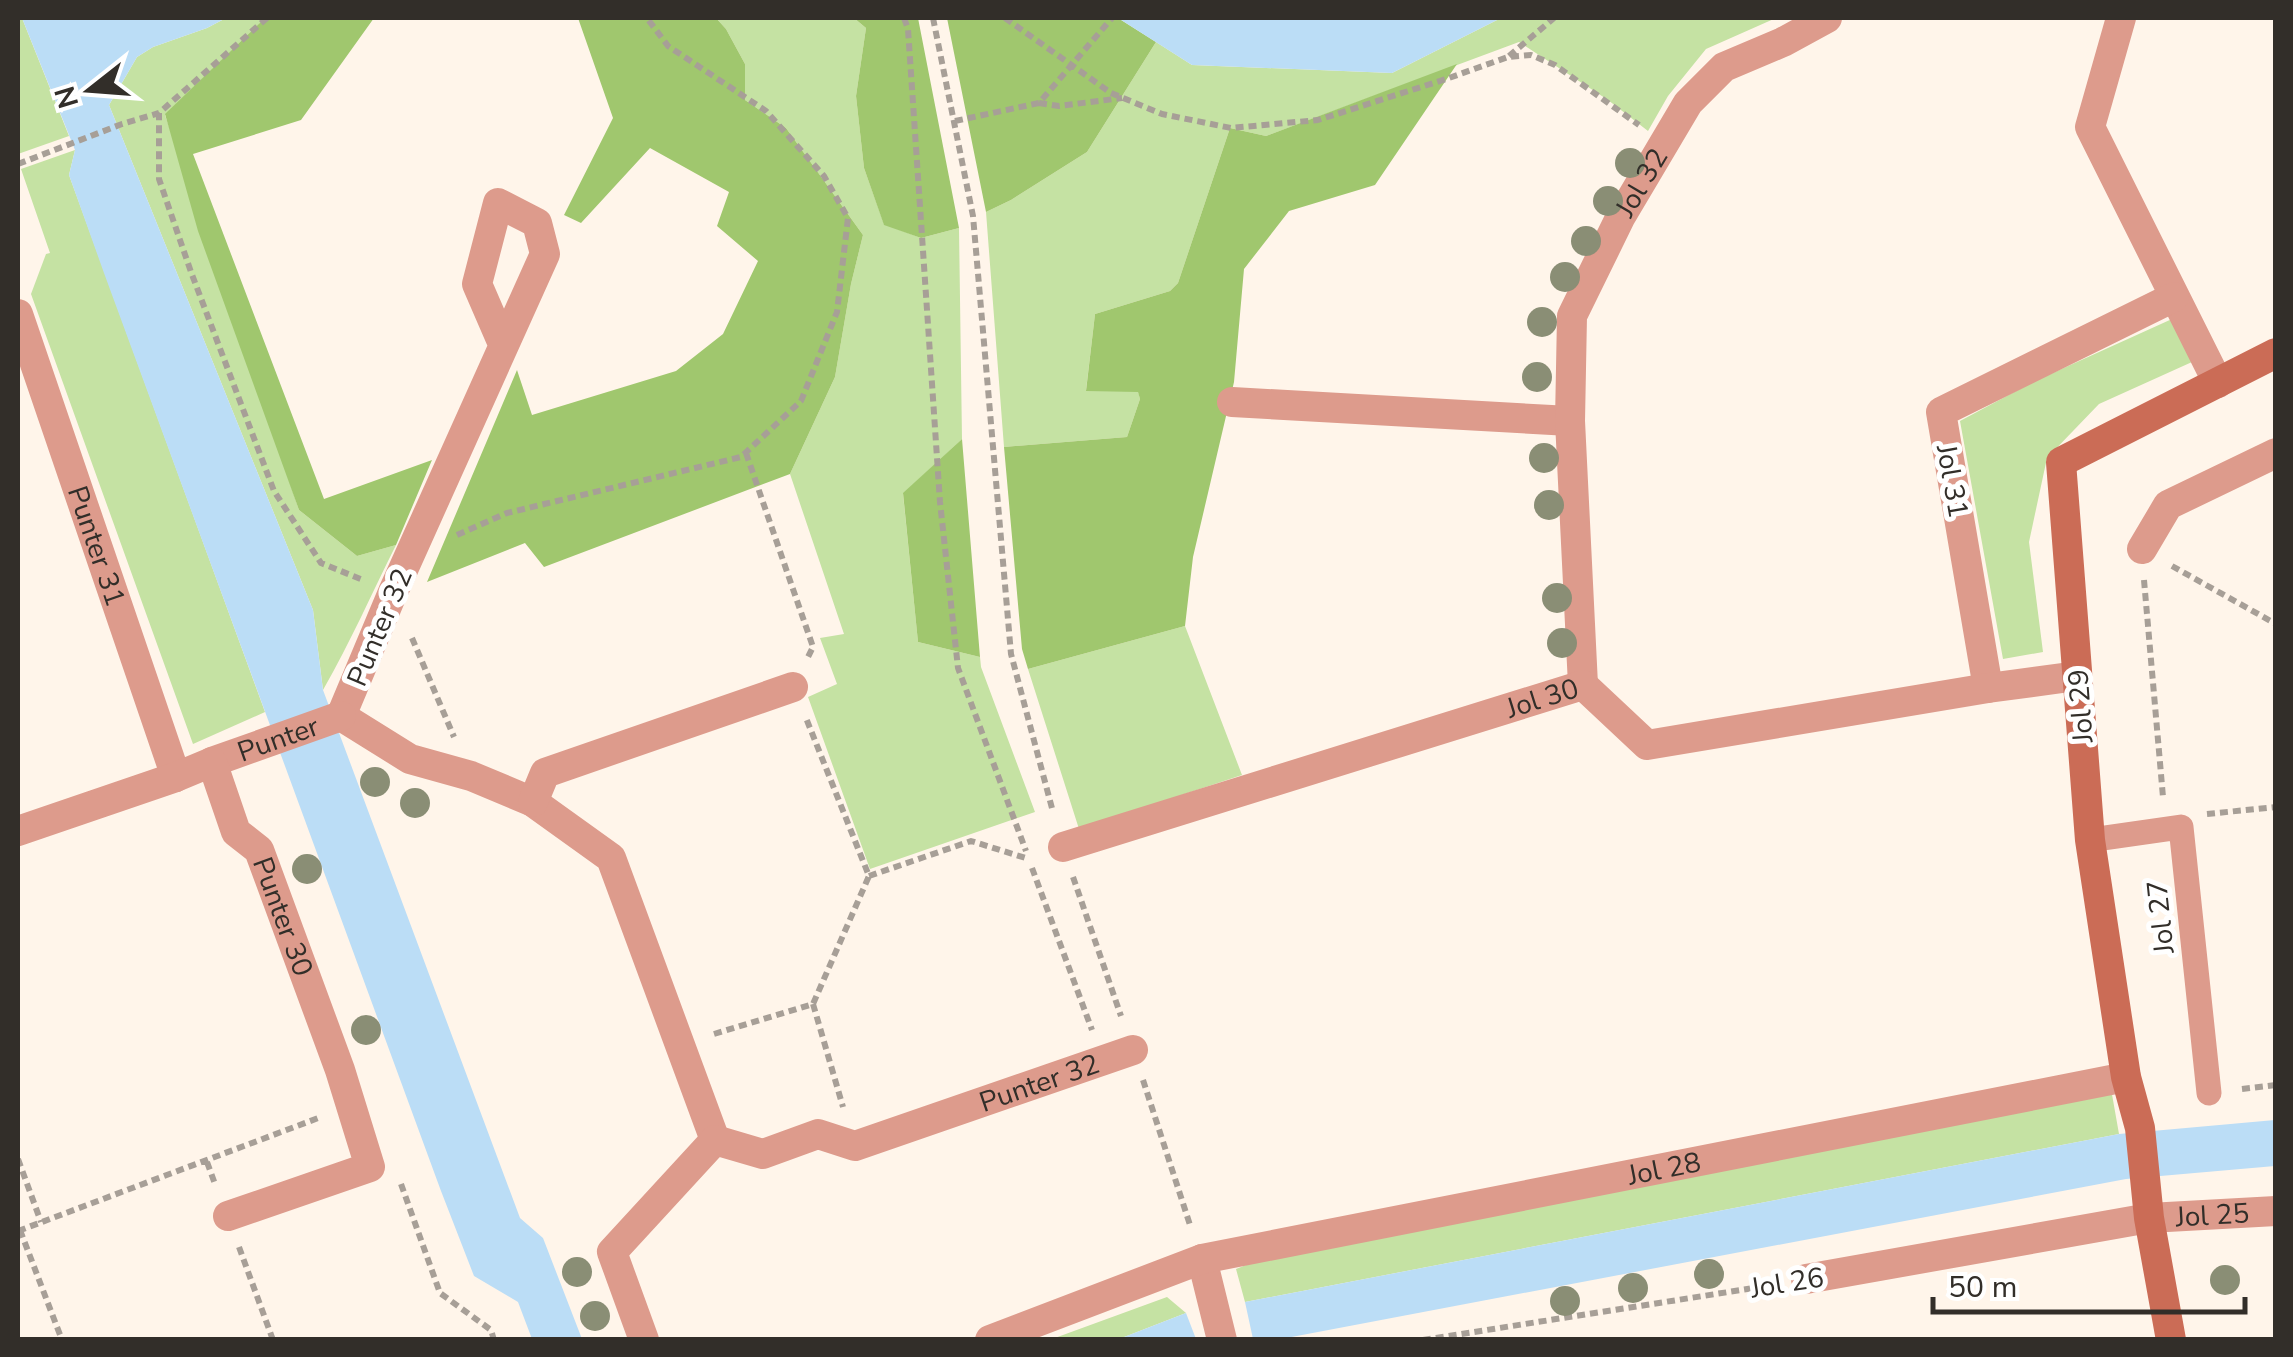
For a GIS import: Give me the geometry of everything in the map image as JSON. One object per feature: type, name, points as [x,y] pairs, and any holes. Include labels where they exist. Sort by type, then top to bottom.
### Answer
[{"type":"street","name":"Jol 32","points":[[1582,685],[1570,421],[1572,316],[1621,216],[1688,103],[1724,67],[1828,18]]},
{"type":"street","points":[[2121,18],[2090,127],[2218,383]]},
{"type":"street","name":"Jol 31","points":[[1988,688],[1941,412],[2174,297]]},
{"type":"street","name":"Punter 31","points":[[18,314],[176,777]]},
{"type":"street","name":"Punter 32","points":[[502,344],[341,716],[410,759],[470,776],[533,802],[611,858],[716,1140],[763,1154],[818,1134],[855,1146],[1133,1050]]},
{"type":"street","name":"Jol 29","points":[[2170,1340],[2149,1218],[2140,1128],[2126,1077],[2090,840],[2061,462],[2276,353]]},
{"type":"street","points":[[1232,402],[1570,421]]},
{"type":"street","points":[[2142,549],[2168,505],[2276,454]]},
{"type":"street","name":"Jol 30","points":[[1063,847],[1582,685],[1647,745],[2077,676]]},
{"type":"street","points":[[533,802],[544,773],[793,687]]},
{"type":"street","name":"Punter","points":[[212,762],[341,716]]},
{"type":"street","points":[[18,830],[212,762]]},
{"type":"street","name":"Punter 30","points":[[212,762],[236,832],[259,850],[340,1070],[370,1167]]},
{"type":"street","name":"Jol 28","points":[[1202,1259],[2126,1077]]},
{"type":"street","points":[[644,1340],[612,1252],[716,1140]]},
{"type":"street","points":[[228,1216],[370,1167]]},
{"type":"street","name":"Jol 25","points":[[2149,1218],[2276,1211]]},
{"type":"street","name":"Jol 26","points":[[1806,1280],[2149,1218]]},
{"type":"street","points":[[990,1340],[1202,1259],[1220,1329]]},
{"type":"lane","points":[[2090,840],[2165,824]]},
{"type":"lane","name":"Jol 27","points":[[2165,824],[2181,827],[2208,1093]]},
{"type":"path","points":[[18,164],[159,113],[267,18]]},
{"type":"path","points":[[455,536],[507,514],[741,457],[801,401],[836,312],[848,218],[824,176],[766,110],[668,46],[647,18]]},
{"type":"path","points":[[904,18],[908,29],[940,502],[958,668],[1104,1062]]},
{"type":"path","points":[[933,18],[973,216],[1011,654],[1063,847],[1202,1259]]},
{"type":"path","points":[[1005,18],[1111,93],[1162,114],[1231,128],[1318,120],[1508,57],[1531,55],[1556,65],[1664,143]]},
{"type":"path","points":[[1508,57],[1554,18]]},
{"type":"path","points":[[1039,102],[1110,19]]},
{"type":"path","points":[[955,120],[1039,102],[1060,106],[1124,98]]},
{"type":"path","points":[[159,113],[159,179],[274,491],[321,563],[393,592],[470,776]]},
{"type":"path","points":[[746,453],[814,647],[793,687],[869,876],[813,1004],[855,1146]]},
{"type":"path","points":[[2142,549],[2276,624]]},
{"type":"path","points":[[2142,549],[2165,824],[2276,807]]},
{"type":"path","points":[[869,876],[971,841],[1029,859],[1063,847]]},
{"type":"path","points":[[680,1044],[813,1004]]},
{"type":"path","points":[[62,1340],[19,1231],[351,1106]]},
{"type":"path","points":[[18,1158],[41,1222]]},
{"type":"path","points":[[370,1167],[401,1184],[440,1294],[490,1330],[494,1340]]},
{"type":"path","name":"Jol 26","points":[[1423,1340],[1806,1280]]},
{"type":"green space","points":[[18,18],[22,18],[69,136],[18,154]]},
{"type":"green space","points":[[226,18],[265,18],[165,115],[299,510],[357,556],[396,545],[323,690],[313,610],[109,105],[137,57]]},
{"type":"green space","points":[[265,18],[374,18],[301,120],[193,154],[324,499],[432,460],[396,545],[357,556],[299,510],[198,231],[165,114]]},
{"type":"green space","points":[[578,18],[716,18],[726,29],[745,64],[745,100],[786,128],[863,235],[835,377],[790,474],[544,567],[525,543],[427,582],[517,370],[532,415],[676,371],[723,334],[758,261],[717,226],[729,192],[650,148],[581,223],[564,215],[613,118]]},
{"type":"green space","points":[[716,18],[854,18],[866,28],[856,96],[864,168],[884,224],[921,238],[959,228],[962,439],[903,494],[918,642],[980,657],[1035,812],[870,869],[808,697],[837,684],[820,638],[844,634],[790,474],[835,377],[863,235],[786,128],[745,100],[745,64]]},
{"type":"green space","points":[[854,18],[918,18],[959,228],[921,238],[884,225],[864,168],[856,96],[866,28]]},
{"type":"green space","points":[[947,18],[1118,18],[1156,42],[1087,152],[986,212]]},
{"type":"green space","points":[[1501,18],[1776,18],[1706,49],[1668,96],[1648,131],[1519,42],[1266,136],[1230,128],[1178,283],[1170,291],[1095,314],[1086,390],[1138,391],[1140,399],[1127,437],[1004,447],[986,212],[1087,152],[1156,42],[1192,65],[1392,73]]},
{"type":"green space","points":[[1457,64],[1375,185],[1289,211],[1244,269],[1234,382],[1193,557],[1185,626],[1028,669],[1022,649],[1004,447],[1127,437],[1140,399],[1138,392],[1086,391],[1095,314],[1170,291],[1178,283],[1230,128],[1266,136]]},
{"type":"green space","points":[[75,150],[69,175],[265,712],[193,744],[31,294],[46,254],[50,253],[21,169]]},
{"type":"green space","points":[[2172,319],[2192,362],[2099,404],[2047,458],[2029,542],[2043,652],[2003,659],[1960,421],[2035,381]]},
{"type":"green space","points":[[962,439],[980,657],[918,642],[903,493]]},
{"type":"green space","points":[[1185,626],[1242,775],[1079,829],[1028,669]]},
{"type":"green space","points":[[2110,1083],[2119,1134],[1245,1302],[1236,1269],[1274,1254]]},
{"type":"green space","points":[[1167,1297],[1186,1313],[1119,1339],[1052,1339]]},
{"type":"water","points":[[22,18],[226,18],[137,57],[109,105],[313,610],[323,690],[520,1218],[543,1238],[582,1339],[532,1339],[518,1302],[474,1276],[104,273],[69,175],[75,150]]},
{"type":"water","points":[[1118,18],[1501,18],[1392,73],[1192,65]]},
{"type":"water","points":[[2275,1120],[2275,1166],[2126,1179],[1281,1339],[1253,1339],[1245,1302],[2119,1134]]},
{"type":"water","points":[[1186,1313],[1196,1339],[1119,1339]]}]
